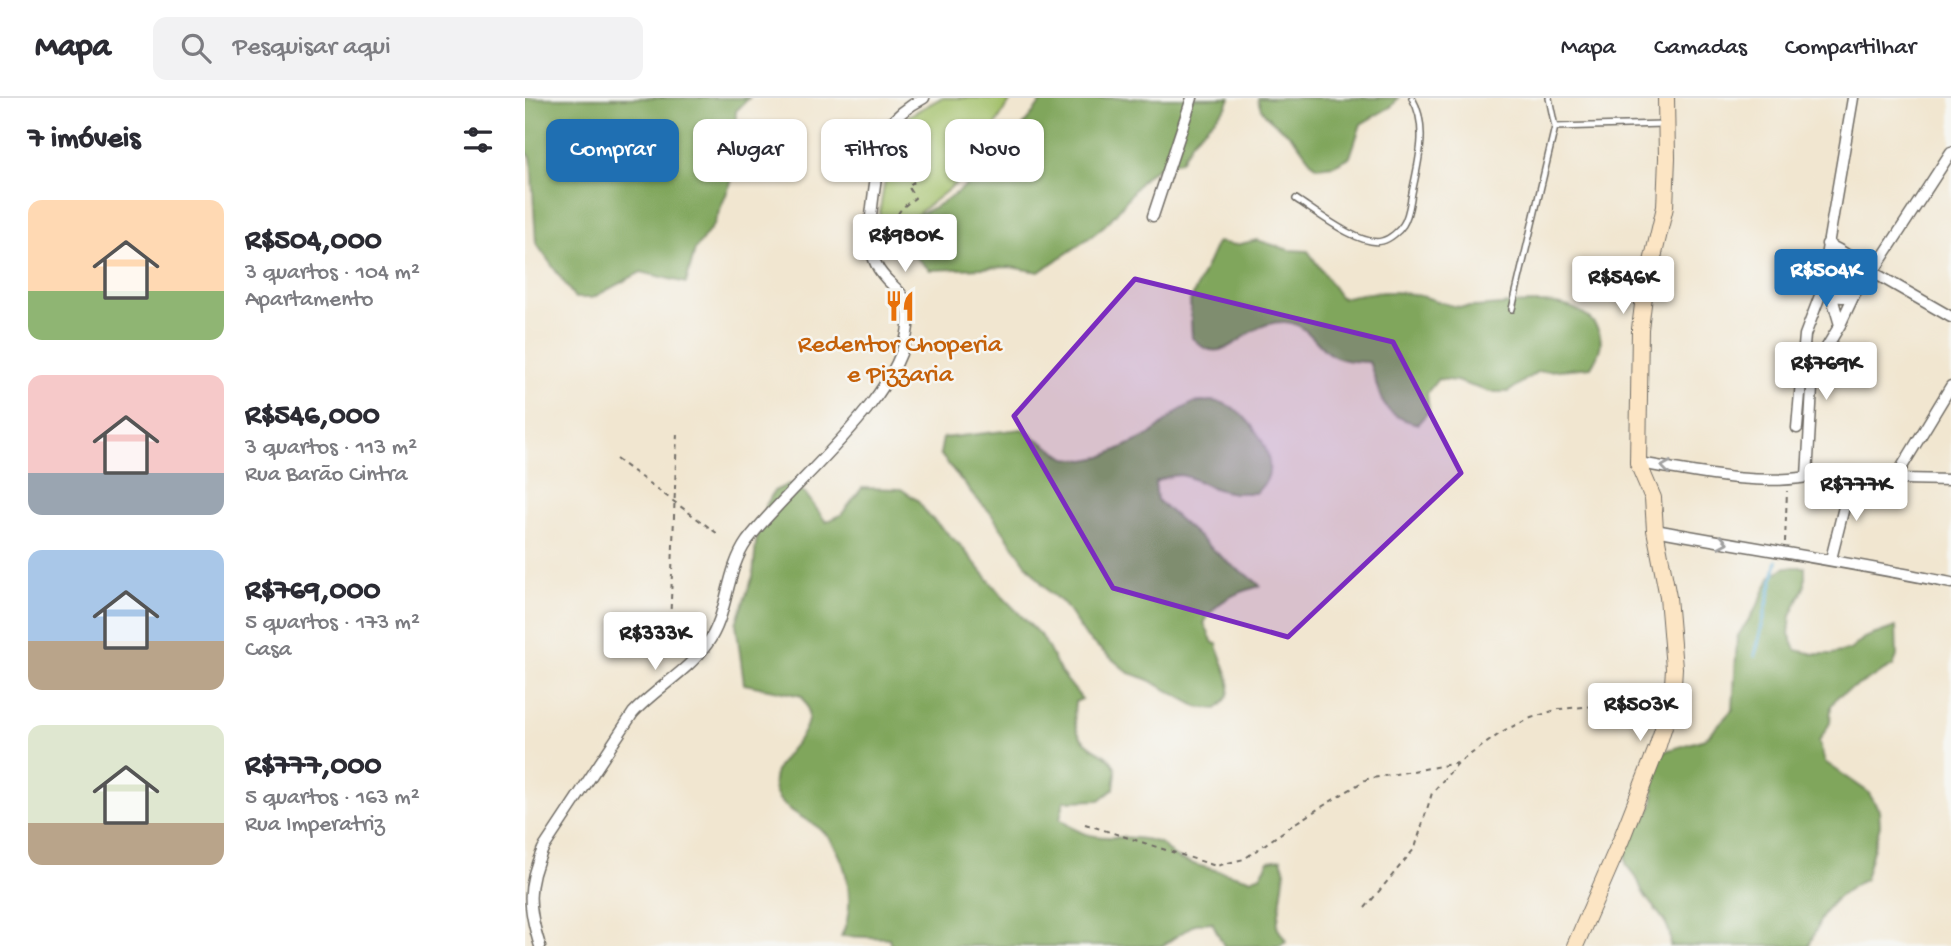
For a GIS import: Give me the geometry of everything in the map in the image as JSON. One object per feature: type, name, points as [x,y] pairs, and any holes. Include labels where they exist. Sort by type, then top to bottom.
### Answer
[{"type":"street","points":[[540,946],[529,903],[533,869],[543,849],[633,713],[647,697],[691,664],[707,645],[717,628],[734,567],[747,541],[854,425],[885,385],[898,358],[908,328],[907,301],[876,265],[870,243],[871,220],[885,132],[898,116],[924,98]]},
{"type":"street","points":[[1153,216],[1192,98]]},
{"type":"street","points":[[1575,946],[1622,840],[1672,700],[1674,668],[1668,597],[1655,530],[1653,498],[1638,463],[1640,329],[1646,285],[1665,208],[1666,98]]},
{"type":"street","points":[[1840,325],[1826,284],[1827,244],[1853,98]]},
{"type":"street","points":[[1826,284],[1839,298],[1848,297],[1858,290],[1873,272],[1951,152]]},
{"type":"street","points":[[1827,244],[1951,317]]},
{"type":"street","points":[[1797,428],[1805,335],[1826,284],[1829,263],[1840,257],[1856,263],[1863,276],[1840,325],[1813,370],[1807,477]]},
{"type":"street","points":[[1894,480],[1951,386]]},
{"type":"street","points":[[1638,463],[1740,478],[1951,480]]},
{"type":"street","points":[[1831,559],[1851,479]]},
{"type":"street","points":[[1655,530],[1831,559],[1951,583]]},
{"type":"lane","points":[[1296,199],[1358,238],[1371,242],[1393,236],[1404,224],[1421,148],[1421,127],[1412,98]]},
{"type":"lane","points":[[1512,309],[1555,127],[1549,98]]},
{"type":"lane","points":[[1555,127],[1667,124]]},
{"type":"path","points":[[876,265],[899,242],[894,223],[898,210],[915,198],[908,186],[914,182]]},
{"type":"path","points":[[670,629],[677,432]]},
{"type":"path","points":[[616,459],[718,534]]},
{"type":"path","points":[[1785,553],[1788,480]]},
{"type":"path","points":[[1365,908],[1415,848],[1432,793],[1458,763],[1505,730],[1559,709],[1672,700]]},
{"type":"path","points":[[1085,824],[1216,866],[1244,859],[1297,822],[1367,779],[1458,763]]},
{"type":"highlighted area","points":[[1135,279],[1393,342],[1461,473],[1288,637],[1113,588],[1014,416]]},
{"type":"green space","points":[[525,98],[749,98],[736,111],[736,119],[693,119],[693,182],[731,182],[714,224],[695,250],[686,283],[641,272],[592,298],[575,298],[536,243],[531,157],[525,151]]},
{"type":"green space","points":[[941,98],[1012,98],[999,119],[945,119],[945,182],[958,182],[878,245],[885,182],[931,182],[931,119],[903,119]]},
{"type":"green space","points":[[1044,98],[1230,98],[1226,107],[1192,141],[1181,161],[1155,169],[1146,176],[1105,225],[1039,272],[1010,267],[930,270],[909,251],[905,220],[947,200],[970,182],[1044,182],[1044,119],[1028,119]]},
{"type":"green space","points":[[1258,98],[1398,98],[1392,106],[1361,124],[1350,157],[1334,165],[1317,167],[1290,135],[1267,117]]},
{"type":"green space","points":[[1257,240],[1289,250],[1308,251],[1341,298],[1373,292],[1393,292],[1415,294],[1461,307],[1535,303],[1572,308],[1586,315],[1597,328],[1601,338],[1599,353],[1591,367],[1537,372],[1508,392],[1490,392],[1456,381],[1438,379],[1427,393],[1429,411],[1418,424],[1404,420],[1383,402],[1369,362],[1331,355],[1297,325],[1272,323],[1253,331],[1231,346],[1218,350],[1205,348],[1192,338],[1190,302],[1217,242],[1236,245]]},
{"type":"green space","points":[[1193,403],[1223,403],[1235,410],[1252,426],[1265,447],[1269,469],[1266,481],[1256,493],[1226,492],[1181,475],[1155,482],[1157,500],[1260,586],[1235,594],[1221,603],[1204,623],[1213,643],[1217,644],[1229,682],[1227,697],[1217,709],[1198,707],[1147,679],[1129,673],[1087,638],[1063,603],[1049,592],[989,511],[940,454],[943,438],[1022,429],[1066,458],[1085,460],[1102,457],[1150,435],[1177,412]]},
{"type":"green space","points":[[789,484],[805,493],[826,522],[841,515],[862,488],[901,489],[917,500],[1043,638],[1061,673],[1082,699],[1075,702],[1078,732],[1091,747],[1113,763],[1116,772],[1114,789],[1100,800],[1064,801],[1060,819],[1085,834],[1157,842],[1174,856],[1186,861],[1250,879],[1261,875],[1269,861],[1281,859],[1285,871],[1277,927],[1286,941],[1280,946],[1224,946],[1212,922],[1195,924],[1162,946],[891,946],[889,938],[841,936],[849,909],[843,863],[829,837],[780,801],[774,784],[775,773],[803,733],[808,708],[802,696],[744,684],[736,623],[753,576],[756,543],[765,507],[774,491]]},
{"type":"green space","points":[[1786,567],[1805,567],[1805,585],[1791,616],[1789,634],[1796,650],[1832,654],[1850,650],[1864,638],[1896,627],[1897,656],[1893,666],[1838,696],[1831,706],[1830,723],[1819,741],[1825,762],[1868,792],[1879,810],[1880,825],[1865,879],[1829,906],[1809,946],[1670,946],[1666,924],[1626,862],[1626,848],[1630,837],[1650,811],[1653,801],[1653,787],[1647,769],[1655,754],[1705,739],[1733,709],[1737,637],[1757,607],[1771,576]]},
{"type":"waterway","points":[[1755,656],[1777,561]]},
{"type":"place","name":"Redentor Choperia e Pizzaria","points":[[900,306]]}]
